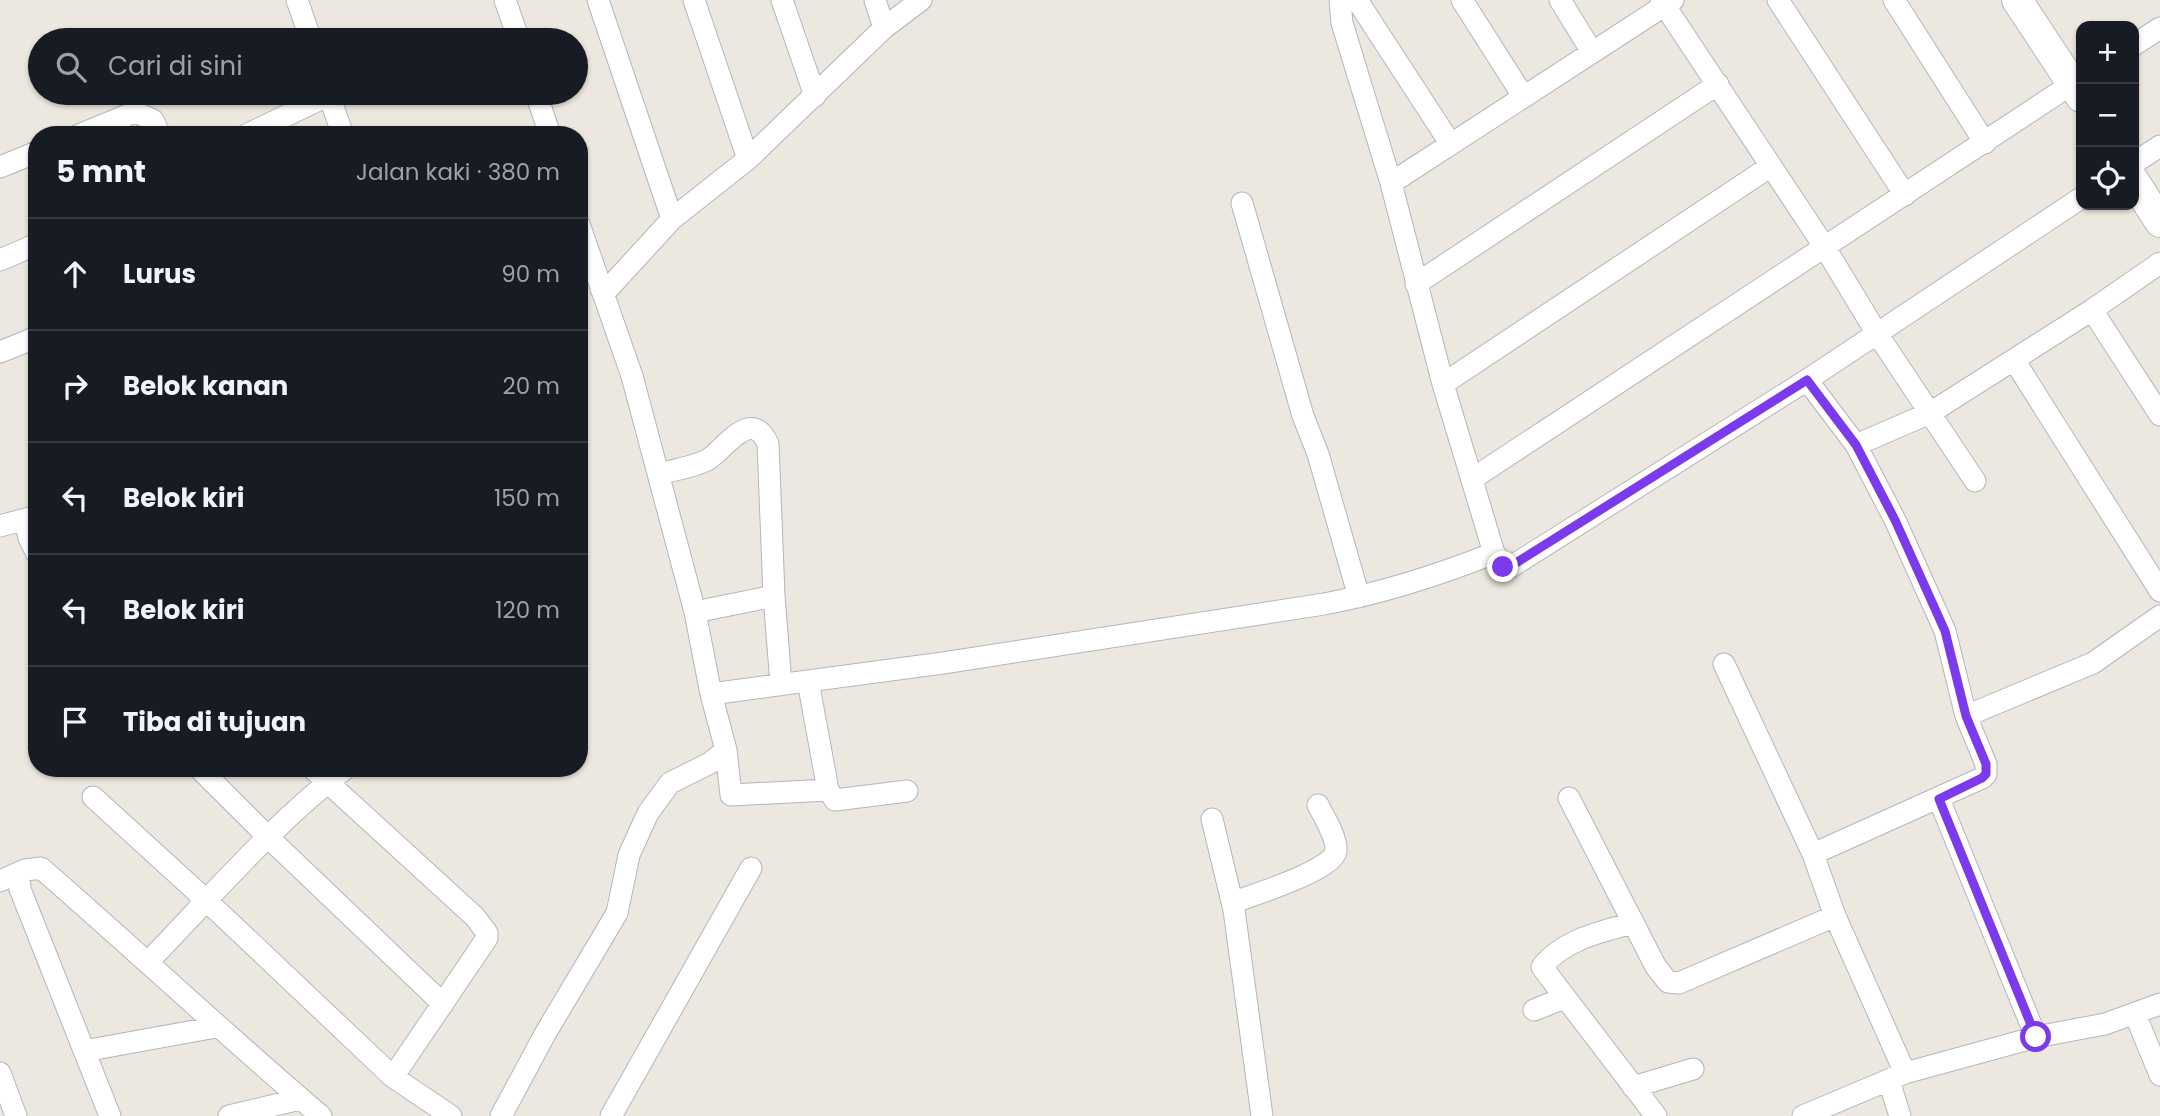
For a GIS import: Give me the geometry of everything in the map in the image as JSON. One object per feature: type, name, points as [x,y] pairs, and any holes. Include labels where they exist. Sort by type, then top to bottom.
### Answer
[{"type":"street","points":[[297,0],[306,28]]},
{"type":"street","points":[[505,0],[515,28]]},
{"type":"street","points":[[598,0],[672,219]]},
{"type":"street","points":[[694,0],[748,159]]},
{"type":"street","points":[[782,0],[815,96]]},
{"type":"street","points":[[875,0],[884,28]]},
{"type":"street","points":[[601,289],[607,290],[672,219],[748,159],[884,28],[921,0]]},
{"type":"street","points":[[1340,0],[1342,23],[1391,183],[1443,384],[1494,553],[1503,567],[1508,568],[1807,380],[2076,201]]},
{"type":"street","points":[[1357,0],[1450,143]]},
{"type":"street","points":[[1462,0],[1523,96]]},
{"type":"street","points":[[1560,0],[1592,52]]},
{"type":"street","points":[[1778,0],[1905,195]]},
{"type":"street","points":[[1894,0],[1985,143]]},
{"type":"street","points":[[1391,183],[1666,2],[1825,246],[1876,332],[1975,481]]},
{"type":"street","points":[[2021,2],[2078,84]]},
{"type":"street","points":[[2139,42],[2160,28]]},
{"type":"street","points":[[1416,284],[1718,84]]},
{"type":"street","points":[[1472,480],[1825,246],[2076,88]]},
{"type":"street","points":[[264,126],[306,105]]},
{"type":"street","points":[[332,105],[339,126]]},
{"type":"street","points":[[540,105],[547,126]]},
{"type":"street","points":[[101,126],[135,112],[153,120],[156,126]]},
{"type":"street","points":[[2139,160],[2160,146]]},
{"type":"street","points":[[0,167],[28,156]]},
{"type":"street","points":[[1443,384],[1771,166]]},
{"type":"street","points":[[2139,189],[2160,222]]},
{"type":"street","points":[[1241,203],[1359,597]]},
{"type":"street","points":[[0,260],[28,248]]},
{"type":"street","points":[[588,251],[632,376],[695,612],[711,695],[726,750],[731,795],[828,790]]},
{"type":"street","points":[[1856,445],[1930,413],[2092,310],[2160,263]]},
{"type":"street","points":[[2092,310],[2160,415]]},
{"type":"street","points":[[0,352],[28,341]]},
{"type":"street","points":[[2014,360],[2160,590]]},
{"type":"street","points":[[1807,380],[1856,445],[1895,520],[1945,631],[1966,716],[1986,764],[1986,774],[1982,778],[1813,854]]},
{"type":"street","points":[[658,474],[706,461],[723,444],[747,429],[757,430],[765,438],[768,444],[774,596],[781,684]]},
{"type":"street","points":[[0,526],[28,519]]},
{"type":"street","points":[[711,695],[957,661],[1359,597],[1450,570],[1494,553]]},
{"type":"street","points":[[695,612],[774,596]]},
{"type":"street","points":[[1966,716],[2092,663],[2160,616]]},
{"type":"street","points":[[1724,664],[1813,854],[1897,1077],[1900,1116]]},
{"type":"street","points":[[808,681],[828,790],[835,800],[906,791]]},
{"type":"street","points":[[501,1116],[545,1034],[617,913],[629,855],[648,813],[670,783],[710,763],[726,750]]},
{"type":"street","points":[[208,777],[443,1004]]},
{"type":"street","points":[[148,962],[269,838],[319,777]]},
{"type":"street","points":[[321,777],[475,917],[487,933],[487,938],[393,1077]]},
{"type":"street","points":[[93,797],[393,1077],[451,1116]]},
{"type":"street","points":[[1569,798],[1656,967],[1668,982],[1679,983],[1835,916]]},
{"type":"street","points":[[1939,799],[2036,1037]]},
{"type":"street","points":[[1234,910],[1237,901],[1313,872],[1331,860],[1336,845],[1318,805]]},
{"type":"street","points":[[1212,819],[1234,910],[1262,1116]]},
{"type":"street","points":[[110,1116],[20,889],[9,877],[41,868],[148,962],[216,1027],[321,1116]]},
{"type":"street","points":[[611,1116],[751,868]]},
{"type":"street","points":[[1633,923],[1566,946],[1550,956],[1542,967],[1656,1116]]},
{"type":"street","points":[[1534,1010],[1564,998]]},
{"type":"street","points":[[1805,1116],[1897,1077],[2036,1037],[2105,1024],[2160,1004]]},
{"type":"street","points":[[2136,1014],[2160,1075]]},
{"type":"street","points":[[85,1051],[216,1027]]},
{"type":"street","points":[[1633,1087],[1693,1069]]},
{"type":"street","points":[[0,1073],[16,1116]]},
{"type":"street","points":[[229,1116],[300,1098]]},
{"type":"route","points":[[1503,567],[1508,568],[1807,380],[1856,445],[1895,520],[1945,631],[1966,716],[1986,764],[1986,774],[1939,799],[2036,1037]]}]
